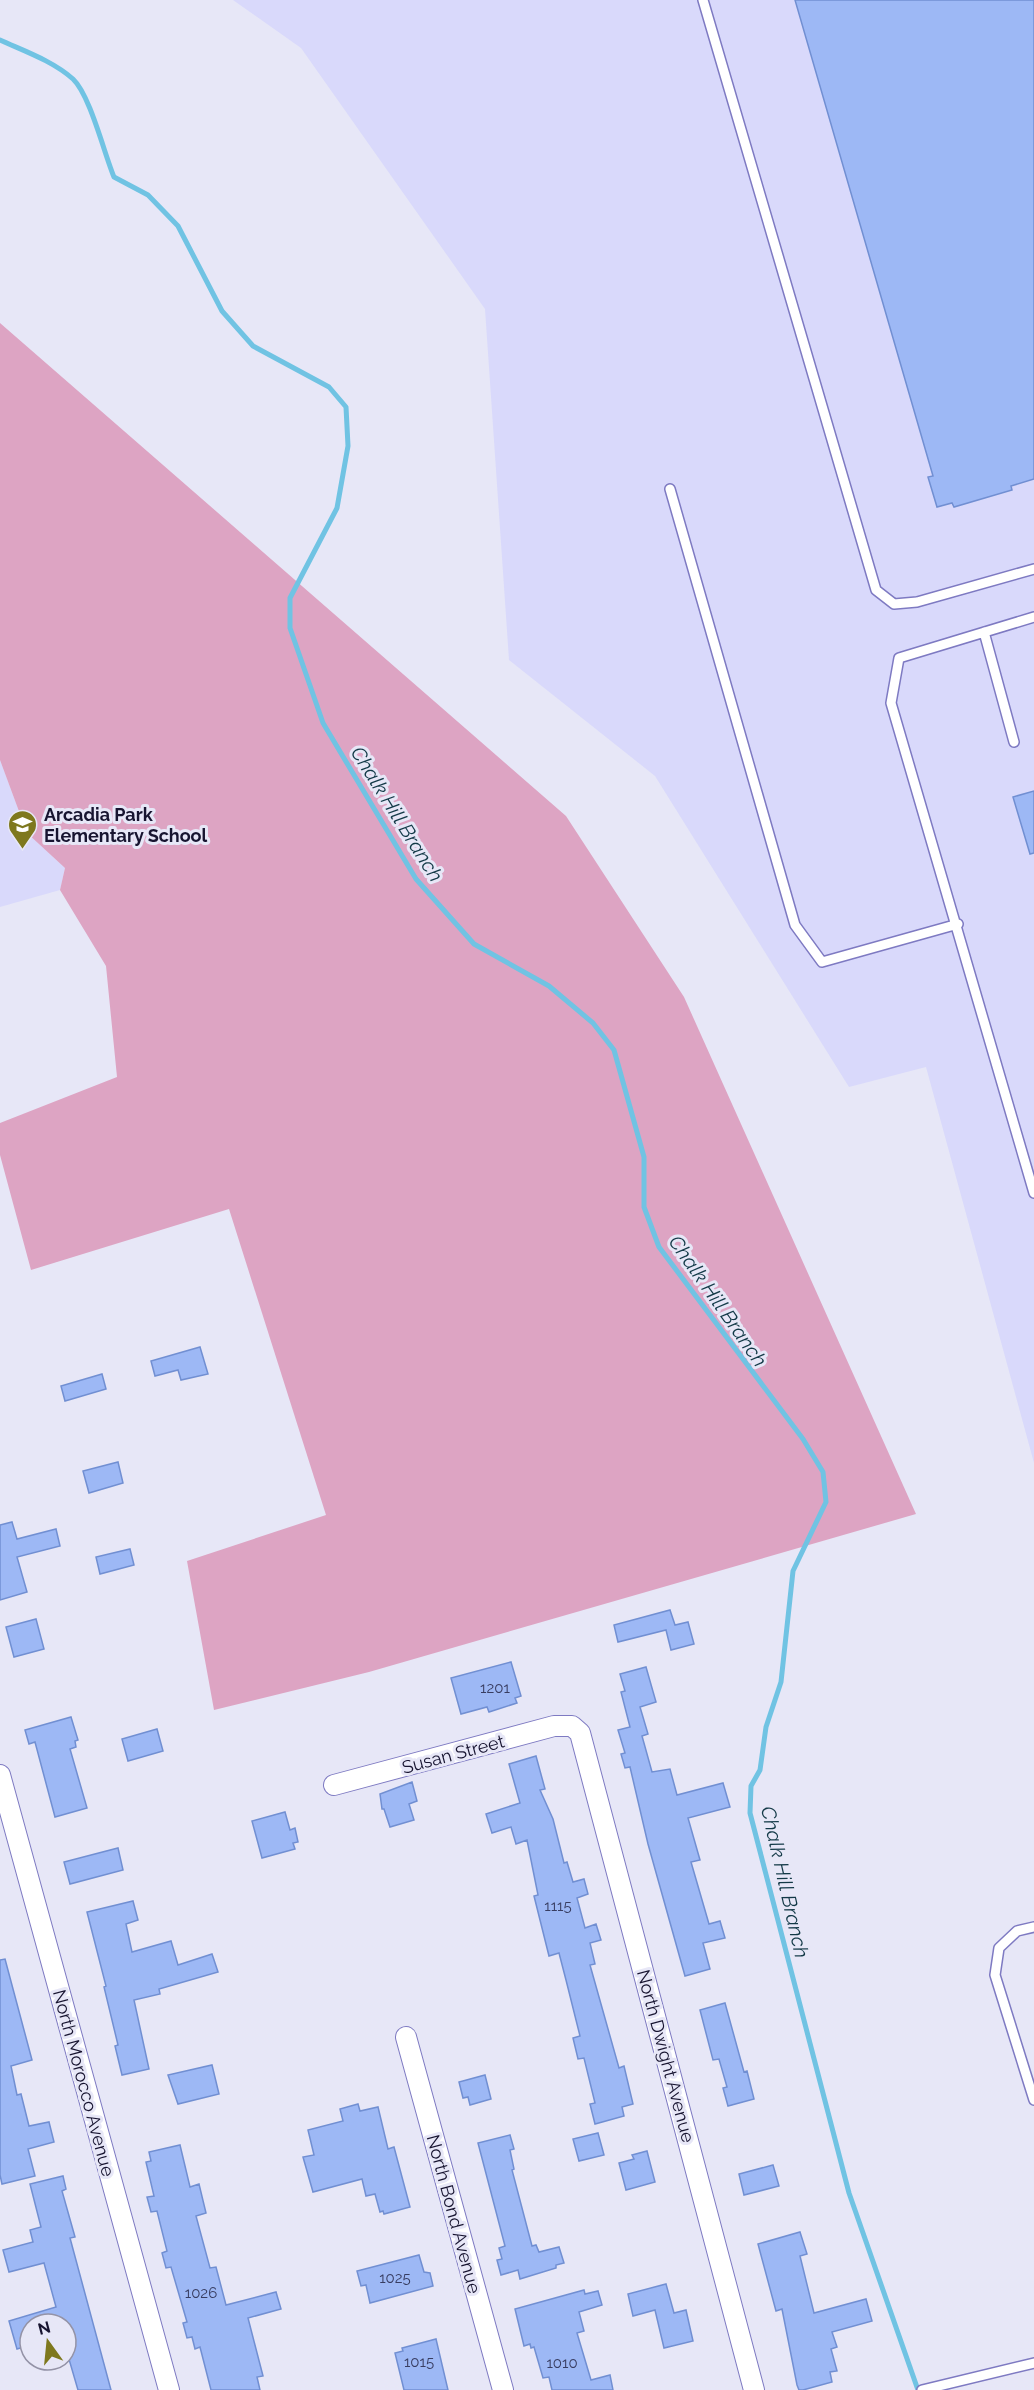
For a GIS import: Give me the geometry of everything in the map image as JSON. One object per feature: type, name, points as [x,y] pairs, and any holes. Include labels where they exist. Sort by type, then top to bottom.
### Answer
[{"type":"street","name":"Susan Street","points":[[334,1785],[555,1726],[572,1726]]},
{"type":"street","name":"North Dwight Avenue","points":[[572,1726],[583,1738],[754,2390]]},
{"type":"street","name":"North Morocco Avenue","points":[[0,1775],[169,2390]]},
{"type":"street","name":"North Bond Avenue","points":[[405,2037],[503,2390]]},
{"type":"lane","points":[[703,0],[876,590],[894,604],[917,602],[1034,569]]},
{"type":"lane","points":[[670,489],[795,925],[822,962],[958,924]]},
{"type":"lane","points":[[1034,617],[899,658],[891,703],[958,924],[1034,1193]]},
{"type":"lane","points":[[984,632],[1014,742]]},
{"type":"lane","points":[[1034,1927],[1017,1931],[999,1948],[995,1975],[1034,2100]]},
{"type":"lane","points":[[922,2390],[1034,2362]]},
{"type":"shaded area","points":[[233,0],[1034,0],[1034,1463],[926,1067],[849,1087],[655,776],[509,660],[485,309],[301,48]]},
{"type":"shaded area","points":[[0,323],[566,816],[684,997],[916,1514],[369,1672],[214,1710],[187,1561],[326,1515],[229,1209],[31,1270],[0,1155],[0,1123],[117,1077],[106,966],[60,890],[65,868],[27,833],[0,760]]},
{"type":"shaded area","name":"Arcadia Park Elementary School","points":[[0,760],[27,833],[65,868],[60,890],[0,907]]},
{"type":"building","points":[[795,0],[1034,0],[1034,479],[1011,486],[1012,490],[954,507],[952,503],[937,507],[928,477],[933,476]]},
{"type":"building","points":[[1034,791],[1034,853],[1030,854],[1013,797]]},
{"type":"building","points":[[200,1347],[208,1374],[181,1380],[178,1370],[155,1376],[151,1361]]},
{"type":"building","points":[[102,1374],[106,1389],[65,1401],[61,1386]]},
{"type":"building","points":[[118,1462],[123,1483],[89,1493],[83,1471]]},
{"type":"building","points":[[12,1522],[17,1539],[56,1529],[60,1546],[17,1557],[27,1592],[0,1600],[0,1525]]},
{"type":"building","points":[[130,1549],[134,1565],[100,1574],[96,1557]]},
{"type":"building","points":[[670,1610],[675,1625],[688,1622],[694,1644],[671,1650],[666,1630],[618,1642],[614,1625]]},
{"type":"building","points":[[36,1619],[44,1649],[14,1657],[6,1627]]},
{"type":"building","points":[[511,1662],[521,1696],[515,1698],[517,1703],[489,1712],[487,1707],[461,1714],[451,1678]]},
{"type":"building","points":[[646,1667],[656,1702],[640,1707],[648,1734],[642,1736],[652,1772],[670,1769],[677,1795],[723,1783],[730,1807],[688,1818],[700,1860],[691,1862],[709,1924],[720,1921],[725,1938],[703,1943],[710,1969],[685,1976],[648,1844],[630,1767],[625,1768],[621,1754],[625,1753],[618,1730],[630,1727],[621,1692],[625,1691],[620,1674]]},
{"type":"building","points":[[71,1717],[78,1740],[75,1741],[76,1747],[70,1749],[87,1808],[55,1817],[35,1742],[29,1744],[25,1730]]},
{"type":"building","points":[[157,1729],[163,1751],[128,1761],[122,1739]]},
{"type":"building","points":[[536,1756],[545,1789],[540,1790],[553,1819],[564,1863],[567,1862],[573,1882],[584,1879],[588,1894],[577,1898],[585,1928],[596,1924],[601,1940],[590,1943],[595,1964],[590,1965],[619,2068],[624,2066],[633,2104],[622,2107],[624,2116],[595,2124],[590,2104],[595,2103],[584,2058],[578,2059],[573,2038],[580,2036],[559,1953],[549,1956],[534,1896],[538,1895],[527,1840],[516,1844],[511,1827],[492,1833],[486,1814],[520,1803],[509,1764]]},
{"type":"building","points":[[412,1782],[417,1801],[409,1804],[414,1820],[390,1827],[384,1809],[382,1809],[380,1794]]},
{"type":"building","points":[[285,1812],[290,1830],[295,1828],[298,1842],[293,1843],[295,1849],[262,1858],[252,1821]]},
{"type":"building","points":[[118,1848],[123,1870],[70,1884],[64,1862]]},
{"type":"building","points":[[133,1901],[138,1920],[126,1924],[132,1952],[171,1941],[178,1965],[212,1954],[218,1972],[159,1989],[160,1994],[134,2000],[149,2069],[122,2075],[115,2046],[118,2045],[104,1987],[106,1986],[87,1912]]},
{"type":"building","points":[[5,1959],[32,2060],[11,2066],[17,2095],[21,2094],[29,2126],[49,2122],[54,2142],[28,2149],[35,2176],[2,2184],[0,2175],[0,1960]]},
{"type":"building","points":[[725,2003],[754,2099],[728,2106],[723,2088],[727,2087],[719,2059],[713,2060],[700,2010]]},
{"type":"building","points":[[212,2065],[219,2094],[178,2104],[168,2075]]},
{"type":"building","points":[[485,2075],[491,2099],[470,2105],[468,2097],[463,2098],[459,2082]]},
{"type":"building","points":[[358,2104],[360,2111],[378,2107],[388,2149],[394,2147],[410,2207],[384,2214],[383,2211],[380,2212],[375,2194],[366,2196],[362,2179],[313,2192],[303,2157],[314,2155],[308,2130],[343,2121],[340,2109]]},
{"type":"building","points":[[598,2133],[604,2155],[579,2161],[573,2139]]},
{"type":"building","points":[[510,2135],[514,2149],[510,2150],[514,2169],[512,2170],[532,2246],[536,2245],[539,2252],[559,2247],[564,2263],[556,2265],[556,2268],[520,2279],[518,2270],[501,2275],[497,2260],[502,2259],[499,2248],[505,2246],[478,2143]]},
{"type":"building","points":[[180,2145],[190,2187],[199,2184],[206,2213],[196,2216],[210,2268],[216,2267],[226,2305],[276,2292],[281,2309],[248,2318],[263,2376],[257,2377],[260,2390],[211,2390],[200,2347],[195,2349],[192,2337],[187,2338],[183,2323],[187,2322],[171,2267],[166,2268],[162,2253],[167,2251],[157,2211],[151,2212],[147,2197],[154,2196],[146,2162],[151,2161],[149,2152]]},
{"type":"building","points":[[647,2151],[655,2182],[626,2190],[619,2163],[634,2159],[632,2155]]},
{"type":"building","points":[[773,2165],[779,2186],[744,2195],[739,2174]]},
{"type":"building","points":[[63,2176],[66,2189],[62,2191],[75,2237],[70,2238],[111,2390],[78,2390],[73,2372],[78,2372],[78,2312],[39,2312],[56,2307],[44,2263],[9,2272],[3,2250],[33,2242],[30,2230],[41,2227],[30,2184]]},
{"type":"building","points":[[800,2232],[807,2254],[800,2256],[814,2313],[866,2299],[872,2321],[832,2332],[837,2347],[831,2349],[837,2371],[830,2372],[832,2382],[803,2390],[799,2390],[797,2385],[782,2309],[776,2311],[758,2244]]},
{"type":"building","points":[[419,2255],[424,2272],[430,2273],[433,2286],[370,2303],[366,2285],[361,2286],[357,2271]]},
{"type":"building","points":[[666,2284],[674,2313],[686,2310],[693,2341],[664,2348],[655,2310],[633,2316],[628,2294]]},
{"type":"building","points":[[584,2290],[585,2294],[598,2291],[602,2305],[579,2312],[584,2331],[577,2333],[591,2380],[610,2375],[613,2390],[552,2390],[549,2377],[543,2378],[534,2347],[531,2348],[530,2344],[524,2346],[515,2309]]},
{"type":"building","points":[[18,2318],[17,2349],[9,2321]]},
{"type":"building","points":[[436,2339],[448,2390],[404,2390],[395,2353],[403,2351],[402,2348]]},
{"type":"waterway","name":"Chalk Hill Branch","points":[[0,40],[47,62],[73,79],[91,111],[114,177],[148,195],[178,226],[222,311],[253,346],[329,387],[346,407],[348,446],[337,508],[290,598],[290,628],[323,723],[416,879],[474,944],[549,986],[593,1023],[614,1050],[644,1157],[644,1207],[659,1247],[803,1439],[823,1472],[826,1502],[793,1571],[781,1682],[766,1727],[760,1770],[751,1786],[750,1813],[849,2193],[918,2390]]},
{"type":"place","name":"Arcadia Park Elementary School","points":[[23,850]]}]
